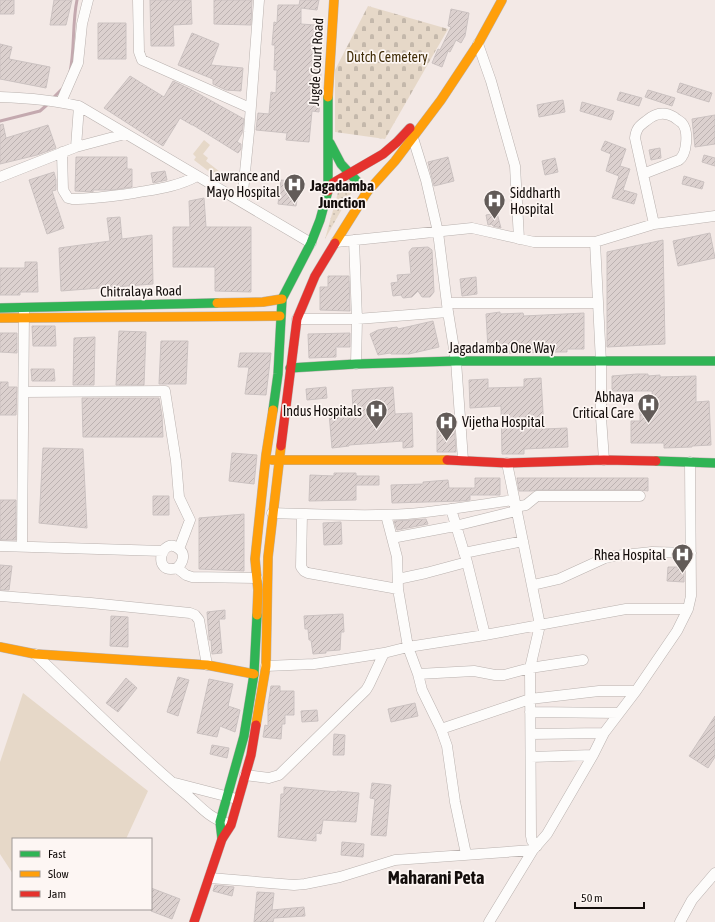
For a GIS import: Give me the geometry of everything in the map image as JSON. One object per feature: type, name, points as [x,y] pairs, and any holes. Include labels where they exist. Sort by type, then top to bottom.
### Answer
[{"type":"main road","name":"Jugde Court Road","points":[[282,299],[311,242],[320,220],[328,191],[327,125],[334,0]]},
{"type":"main road","points":[[347,173],[383,154],[410,129],[442,84],[469,41],[492,0]]},
{"type":"main road","points":[[194,922],[222,840],[231,825],[251,755],[266,666],[268,557],[272,513],[280,461],[280,450],[297,318],[315,276],[367,192],[414,138],[441,100],[478,44],[502,0]]},
{"type":"main road","name":"Jugde Court Road","points":[[327,125],[330,143],[340,164],[347,173],[367,192]]},
{"type":"main road","name":"Jugde Court Road","points":[[328,191],[333,183],[347,173]]},
{"type":"main road","points":[[222,840],[220,822],[244,736],[254,674],[258,590],[255,559],[266,449],[278,374],[282,299]]},
{"type":"main road","name":"Chitralaya Road","points":[[0,318],[24,313],[263,302],[282,299]]},
{"type":"main road","name":"Chitralaya Road","points":[[0,308],[24,313],[256,318],[280,316]]},
{"type":"main road","name":"Jagadamba One Way","points":[[290,368],[356,364],[456,361],[715,361]]},
{"type":"main road","points":[[266,449],[280,450]]},
{"type":"main road","points":[[265,460],[462,460],[507,463],[604,460],[715,463]]},
{"type":"main road","points":[[0,647],[35,654],[207,666],[254,674]]},
{"type":"street","points":[[61,102],[78,63],[82,24],[88,0]]},
{"type":"street","points":[[138,0],[139,52],[142,60],[250,108]]},
{"type":"street","points":[[242,202],[259,0]]},
{"type":"street","points":[[478,44],[492,82],[515,166],[519,239]]},
{"type":"street","points":[[0,97],[38,99],[79,106],[311,242]]},
{"type":"street","points":[[76,146],[79,106]]},
{"type":"street","points":[[643,174],[683,157],[685,151],[686,134],[682,123],[669,114],[664,113],[652,116],[638,127],[635,138],[654,224]]},
{"type":"street","points":[[0,177],[76,146],[125,134]]},
{"type":"street","points":[[414,138],[426,180],[438,232],[447,307],[456,361],[462,460]]},
{"type":"street","points":[[62,152],[64,190],[68,198],[72,199],[112,196],[171,187],[187,182],[197,176]]},
{"type":"street","points":[[336,242],[472,228],[534,242],[595,242],[654,224],[715,216]]},
{"type":"street","points":[[354,240],[357,319],[356,364]]},
{"type":"street","points":[[595,242],[601,362],[601,417],[604,460]]},
{"type":"street","points":[[297,318],[357,319],[447,307],[598,303]]},
{"type":"street","points":[[22,546],[24,313]]},
{"type":"street","points":[[24,392],[165,391],[176,461],[179,496],[190,520],[179,549]]},
{"type":"street","points":[[489,922],[535,848],[547,834],[593,755],[604,733],[636,691],[677,631],[688,609],[691,596],[690,462]]},
{"type":"street","points":[[507,463],[540,625],[530,668],[531,836],[535,848]]},
{"type":"street","points":[[272,513],[363,516],[408,514],[451,509],[526,505],[537,496],[640,496]]},
{"type":"street","points":[[392,538],[455,526],[515,506]]},
{"type":"street","points":[[451,509],[466,558],[485,635]]},
{"type":"street","points":[[302,514],[302,568],[304,571],[308,573],[398,584],[466,558],[523,541]]},
{"type":"street","points":[[386,514],[397,557],[398,584],[408,647],[422,690],[441,729],[447,746],[455,802],[466,854]]},
{"type":"street","points":[[0,546],[163,551]]},
{"type":"street","points":[[177,568],[183,562],[184,558],[182,551],[176,547],[169,546],[163,551],[161,558],[163,565],[170,568],[177,568],[192,577],[257,578]]},
{"type":"street","points":[[533,585],[559,579],[605,558],[614,556],[652,552],[691,553]]},
{"type":"street","points":[[0,596],[190,613],[195,615],[199,620],[207,666]]},
{"type":"street","points":[[266,666],[314,664],[384,653],[408,647],[485,635],[626,609],[688,609]]},
{"type":"street","points":[[245,775],[269,778],[279,776],[366,690],[370,685],[384,653]]},
{"type":"street","points":[[35,654],[171,782],[199,804],[208,815],[220,822],[231,825]]},
{"type":"street","points":[[418,674],[474,670],[495,675],[504,675],[530,668],[583,660]]},
{"type":"street","points":[[441,729],[530,699],[599,692],[636,691]]},
{"type":"street","points":[[530,712],[619,713]]},
{"type":"street","points":[[531,734],[604,733]]},
{"type":"street","points":[[531,757],[593,755]]},
{"type":"street","points":[[171,782],[238,800]]},
{"type":"street","points":[[210,878],[294,885],[305,884],[340,877],[395,860],[535,848]]},
{"type":"street","points":[[680,922],[692,900],[715,873]]},
{"type":"green space","name":"Dutch Cemetery","points":[[368,6],[448,29],[385,139],[335,132],[335,70]]},
{"type":"green space","points":[[204,140],[210,145],[203,154],[208,158],[206,161],[224,175],[220,180],[194,160],[196,157],[193,154]]},
{"type":"green space","points":[[348,179],[355,186],[325,239],[340,185]]},
{"type":"green space","points":[[23,693],[148,791],[126,838],[12,838],[12,872],[0,854],[0,762]]},
{"type":"building","points":[[0,0],[14,0],[14,14],[0,14]]},
{"type":"building","points":[[54,0],[72,0],[66,25],[50,25]]},
{"type":"building","points":[[150,0],[191,0],[192,24],[173,25],[174,46],[151,46]]},
{"type":"building","points":[[214,0],[252,0],[251,25],[214,24]]},
{"type":"building","points":[[300,0],[319,0],[317,10],[301,8],[301,24],[315,25],[313,50],[322,50],[319,112],[312,111],[309,142],[286,140],[287,133],[256,130],[258,113],[269,114],[271,92],[276,93],[277,70],[274,70],[275,45],[272,45],[274,22],[277,23],[278,5],[299,5]]},
{"type":"building","points":[[451,9],[469,13],[465,36],[461,43],[456,40],[450,52],[448,51],[442,67],[432,63],[438,49],[440,50],[451,27],[448,26]]},
{"type":"building","points":[[98,23],[126,23],[126,59],[98,59]]},
{"type":"building","points":[[192,33],[219,44],[211,65],[243,68],[241,91],[226,90],[213,84],[213,79],[178,65]]},
{"type":"building","points":[[0,44],[12,47],[9,59],[50,67],[46,88],[0,79]]},
{"type":"building","points":[[130,76],[164,97],[173,81],[244,119],[242,133],[237,142],[241,144],[241,149],[238,153],[180,118],[163,146],[104,108]]},
{"type":"building","points":[[680,83],[712,93],[709,102],[677,92]]},
{"type":"building","points":[[648,90],[675,98],[672,106],[645,97]]},
{"type":"building","points":[[620,92],[642,98],[639,106],[617,100]]},
{"type":"building","points":[[563,100],[565,112],[539,117],[537,105]]},
{"type":"building","points":[[582,102],[614,111],[611,120],[580,111]]},
{"type":"building","points":[[715,115],[715,144],[695,147],[692,119]]},
{"type":"building","points":[[3,124],[6,138],[48,125],[56,148],[37,155],[0,164],[0,125]]},
{"type":"building","points":[[605,141],[626,149],[620,166],[630,169],[623,190],[637,194],[634,204],[612,198],[619,176],[606,171],[611,154],[601,150]]},
{"type":"building","points":[[660,148],[661,158],[651,160],[649,150]]},
{"type":"building","points":[[704,155],[715,158],[715,166],[702,162]]},
{"type":"building","points":[[76,157],[127,157],[127,169],[132,169],[132,187],[112,190],[93,190],[93,192],[75,191]]},
{"type":"building","points":[[448,157],[454,181],[434,186],[428,162]]},
{"type":"building","points":[[555,158],[558,172],[545,175],[542,161]]},
{"type":"building","points":[[165,171],[167,180],[153,183],[151,173]]},
{"type":"building","points":[[54,172],[56,190],[52,191],[64,228],[47,234],[29,180]]},
{"type":"building","points":[[684,176],[704,182],[702,189],[682,184]]},
{"type":"building","points":[[281,180],[300,182],[296,206],[278,204]]},
{"type":"building","points":[[204,198],[206,227],[251,227],[251,292],[215,291],[215,267],[173,267],[173,227],[190,227],[189,201]]},
{"type":"building","points":[[497,213],[501,228],[493,226],[492,224],[488,225],[486,215]]},
{"type":"building","points":[[120,217],[122,239],[152,235],[153,284],[61,291],[59,248],[110,241],[107,218]]},
{"type":"building","points":[[710,233],[715,258],[678,266],[673,241]]},
{"type":"building","points":[[663,240],[665,344],[607,347],[607,252]]},
{"type":"building","points":[[428,247],[432,250],[434,292],[430,297],[422,297],[418,291],[412,297],[403,298],[401,295],[393,296],[391,283],[398,282],[397,275],[411,274],[409,252],[412,248]]},
{"type":"building","points":[[25,262],[37,262],[38,292],[20,292],[20,295],[0,295],[0,268],[25,268]]},
{"type":"building","points":[[328,276],[349,276],[350,311],[320,310],[320,287],[328,287]]},
{"type":"building","points":[[476,277],[477,294],[462,296],[460,279]]},
{"type":"building","points":[[500,312],[500,314],[523,313],[524,316],[584,313],[584,349],[567,349],[567,352],[553,351],[509,353],[509,348],[488,349],[486,314]]},
{"type":"building","points":[[433,321],[439,347],[409,354],[390,353],[378,355],[370,334],[378,330],[397,327],[398,329]]},
{"type":"building","points":[[32,326],[55,326],[56,346],[33,346]]},
{"type":"building","points":[[119,331],[146,332],[144,385],[116,385]]},
{"type":"building","points":[[0,333],[17,333],[17,353],[0,352]]},
{"type":"building","points":[[350,333],[350,347],[336,347],[336,357],[309,358],[308,334]]},
{"type":"building","points":[[95,337],[94,385],[73,385],[74,338]]},
{"type":"building","points":[[161,341],[188,341],[186,384],[159,384]]},
{"type":"building","points":[[240,353],[271,353],[266,395],[245,394],[249,367],[238,367]]},
{"type":"building","points":[[31,369],[54,369],[55,381],[32,381]]},
{"type":"building","points":[[648,374],[648,376],[660,375],[660,377],[696,376],[696,402],[709,401],[711,445],[664,448],[664,443],[631,443],[631,421],[640,421],[640,407],[653,407],[652,391],[612,391],[612,376]]},
{"type":"building","points":[[541,378],[544,429],[567,428],[568,447],[524,449],[524,454],[502,454],[501,406],[470,408],[469,380],[488,379],[488,388],[524,387],[524,379]]},
{"type":"building","points":[[0,382],[8,382],[8,387],[17,387],[16,415],[0,415]]},
{"type":"building","points":[[326,387],[327,398],[307,400],[306,389]]},
{"type":"building","points":[[393,387],[395,414],[412,413],[413,447],[403,448],[403,441],[349,445],[332,448],[329,413],[353,411],[352,390]]},
{"type":"building","points":[[82,398],[159,398],[163,437],[83,437]]},
{"type":"building","points":[[437,419],[454,419],[456,452],[437,452]]},
{"type":"building","points":[[43,448],[83,449],[87,528],[39,523]]},
{"type":"building","points":[[232,453],[257,455],[254,484],[229,481]]},
{"type":"building","points":[[334,473],[356,473],[356,476],[379,476],[379,485],[356,485],[356,500],[309,501],[310,475],[334,476]]},
{"type":"building","points":[[475,478],[500,478],[500,495],[470,495],[470,500],[461,501],[392,503],[391,485],[423,484],[423,482],[448,480],[449,488],[475,488]]},
{"type":"building","points":[[517,478],[648,478],[648,491],[519,491]]},
{"type":"building","points":[[153,496],[169,496],[169,515],[153,515]]},
{"type":"building","points":[[0,500],[16,500],[16,540],[0,540]]},
{"type":"building","points":[[244,514],[244,571],[199,569],[199,518]]},
{"type":"building","points":[[426,519],[428,524],[397,530],[394,521]]},
{"type":"building","points":[[341,522],[342,544],[324,545],[323,523]]},
{"type":"building","points":[[0,565],[12,566],[9,590],[0,590]]},
{"type":"building","points":[[668,567],[684,567],[684,582],[667,581]]},
{"type":"building","points":[[225,610],[225,619],[219,619],[222,653],[212,654],[211,640],[209,640],[207,612]]},
{"type":"building","points":[[343,614],[344,632],[341,632],[340,650],[313,654],[308,629],[305,629],[304,616]]},
{"type":"building","points":[[111,616],[128,617],[128,647],[110,646]]},
{"type":"building","points":[[178,677],[189,680],[178,716],[167,712]]},
{"type":"building","points":[[126,678],[137,688],[118,712],[106,703]]},
{"type":"building","points":[[209,679],[233,684],[228,706],[240,710],[235,732],[220,726],[217,737],[197,733]]},
{"type":"building","points":[[271,686],[280,686],[280,691],[294,691],[294,715],[285,715],[285,724],[282,724],[281,739],[263,737],[265,725],[268,726],[268,705]]},
{"type":"building","points":[[415,703],[418,716],[391,722],[388,709]]},
{"type":"building","points":[[317,710],[318,721],[302,722],[301,711]]},
{"type":"building","points":[[715,716],[715,757],[708,768],[689,756]]},
{"type":"building","points":[[334,734],[345,735],[344,755],[333,755]]},
{"type":"building","points":[[212,745],[229,748],[227,758],[210,754]]},
{"type":"building","points":[[372,783],[391,785],[386,836],[371,835],[375,799],[370,798]]},
{"type":"building","points":[[284,787],[359,793],[356,822],[323,820],[321,834],[316,833],[316,841],[278,837],[281,794],[284,794]]},
{"type":"building","points":[[342,842],[364,844],[363,857],[341,855]]},
{"type":"building","points":[[215,885],[234,887],[232,896],[213,891]]},
{"type":"building","points":[[152,888],[180,899],[172,919],[151,911]]},
{"type":"building","points":[[257,892],[274,893],[272,910],[304,907],[305,916],[274,918],[273,922],[254,922]]},
{"type":"waterway","points":[[70,72],[74,18],[77,0]]},
{"type":"waterway","points":[[53,98],[62,89]]},
{"type":"waterway","points":[[0,121],[40,111],[48,104]]},
{"type":"traffic: fast","points":[[273,410],[278,374],[282,299],[311,243],[320,220],[328,191],[328,97]]},
{"type":"traffic: fast","points":[[330,143],[341,164],[367,192]]},
{"type":"traffic: fast","points":[[0,308],[217,303]]},
{"type":"traffic: fast","points":[[290,368],[356,364],[456,361],[715,361]]},
{"type":"traffic: fast","points":[[656,461],[715,463]]},
{"type":"traffic: fast","points":[[222,839],[220,822],[244,736],[254,674],[257,615]]},
{"type":"traffic: slow","points":[[328,97],[334,0]]},
{"type":"traffic: slow","points":[[335,243],[367,192],[395,161],[441,100],[478,44],[502,0]]},
{"type":"traffic: slow","points":[[217,303],[263,302],[282,299]]},
{"type":"traffic: slow","points":[[0,318],[280,316]]},
{"type":"traffic: slow","points":[[257,615],[258,590],[255,559],[266,455],[273,410]]},
{"type":"traffic: slow","points":[[256,725],[266,666],[268,557],[281,446]]},
{"type":"traffic: slow","points":[[272,460],[447,460]]},
{"type":"traffic: slow","points":[[0,647],[35,654],[207,665],[254,674]]},
{"type":"traffic: jam","points":[[328,191],[333,183],[383,154],[410,128]]},
{"type":"traffic: jam","points":[[281,446],[297,319],[315,276],[335,243]]},
{"type":"traffic: jam","points":[[447,460],[507,463],[604,460],[656,461]]},
{"type":"traffic: jam","points":[[194,922],[222,839],[231,825],[251,755],[256,725]]},
{"type":"place","name":"Lawrance and Mayo Hospital","points":[[295,204]]},
{"type":"place","name":"Siddharth Hospital","points":[[494,220]]},
{"type":"place","name":"Abhaya Critical Care","points":[[649,424]]},
{"type":"place","name":"Indus Hospitals","points":[[377,430]]},
{"type":"place","name":"Vijetha Hospital","points":[[447,442]]},
{"type":"place","name":"Rhea Hospital","points":[[682,574]]},
{"type":"district","name":"Jagadamba Junction","points":[[342,194]]},
{"type":"district","name":"Maharani Peta","points":[[436,878]]}]
